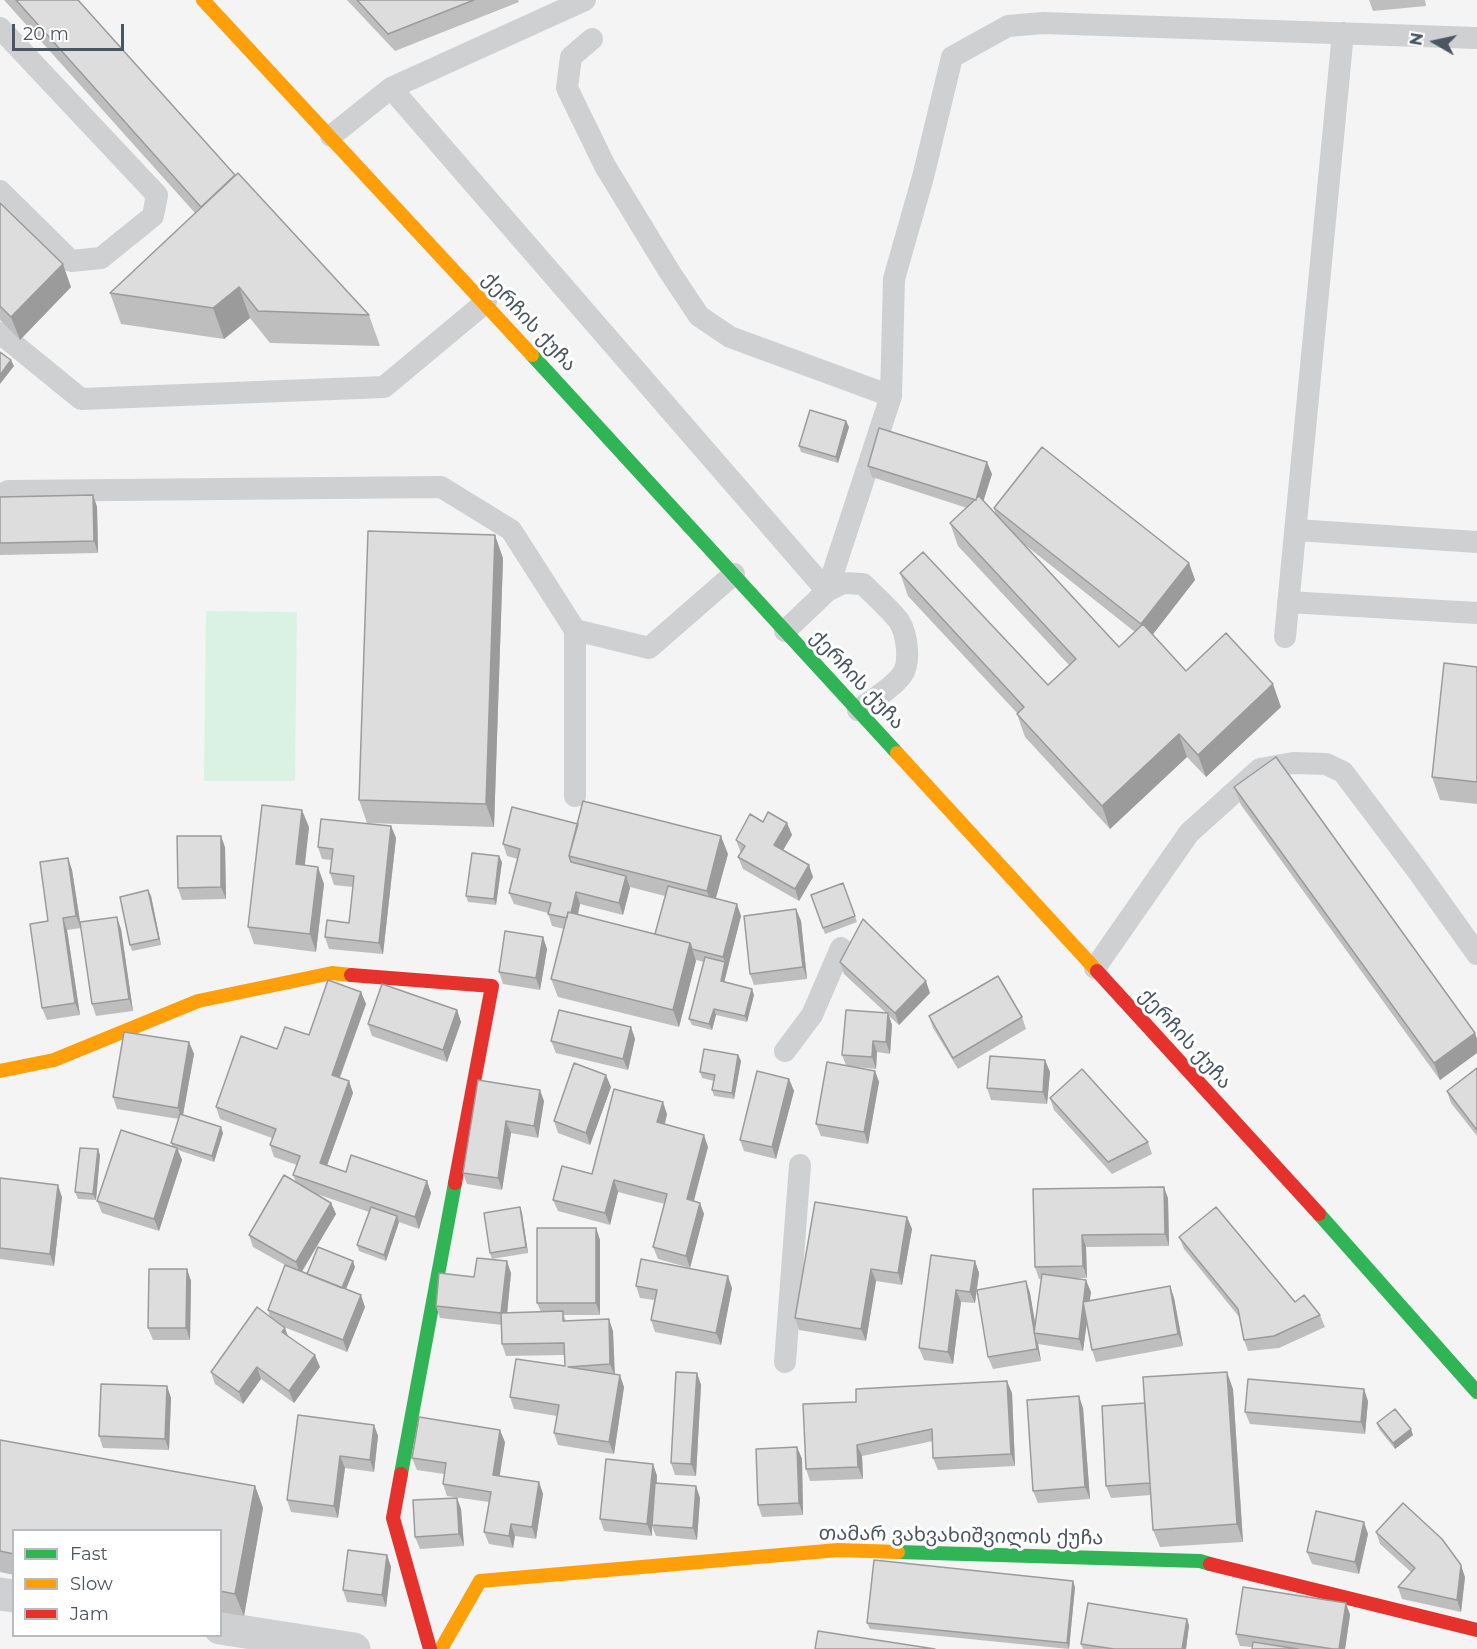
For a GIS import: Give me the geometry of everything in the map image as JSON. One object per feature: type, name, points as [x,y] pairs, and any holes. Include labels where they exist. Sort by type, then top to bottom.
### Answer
[{"type":"street","name":"ქერჩის ქუჩა","points":[[203,0],[486,302],[1095,968],[1477,1392]]},
{"type":"street","points":[[0,1071],[54,1060],[198,1001],[332,973],[492,986],[393,1518],[430,1649]]},
{"type":"street","name":"თამარ ვახვახიშვილის ქუჩა","points":[[441,1649],[480,1581],[837,1550],[1200,1562],[1477,1630]]},
{"type":"street","points":[[222,1628],[354,1649]]},
{"type":"lane","points":[[331,136],[391,88],[585,0]]},
{"type":"lane","points":[[827,591],[891,396],[894,279],[923,177],[952,57],[1008,26],[1043,23],[1477,38]]},
{"type":"lane","points":[[0,28],[157,195],[153,216],[100,258],[71,261],[0,191]]},
{"type":"lane","points":[[1285,637],[1343,33]]},
{"type":"lane","points":[[592,39],[571,57],[567,88],[605,166],[699,316],[730,337],[891,396]]},
{"type":"lane","points":[[391,88],[827,591]]},
{"type":"lane","points":[[0,333],[81,399],[384,387],[486,302]]},
{"type":"lane","points":[[3,492],[441,487],[511,530],[575,630],[575,796]]},
{"type":"lane","points":[[1296,530],[1477,542]]},
{"type":"lane","points":[[575,630],[649,648],[734,574]]},
{"type":"lane","points":[[785,631],[827,591],[843,583],[863,584],[900,623],[907,647],[907,661],[903,674],[858,710]]},
{"type":"lane","points":[[1288,602],[1477,613]]},
{"type":"lane","points":[[1095,968],[1189,833],[1260,769],[1293,763],[1326,764],[1343,772],[1477,954]]},
{"type":"lane","points":[[785,1051],[812,1015],[841,948]]},
{"type":"lane","points":[[785,1362],[800,1165]]},
{"type":"green space","points":[[206,611],[297,612],[295,781],[204,781]]},
{"type":"building","points":[[16,0],[78,0],[235,175],[201,207]]},
{"type":"building","points":[[357,0],[474,0],[388,34]]},
{"type":"building","points":[[238,173],[369,315],[258,311],[239,287],[213,308],[110,293]]},
{"type":"building","points":[[0,203],[63,264],[11,317],[0,306]]},
{"type":"building","points":[[0,352],[11,360],[0,375]]},
{"type":"building","points":[[810,410],[846,421],[836,457],[799,446]]},
{"type":"building","points":[[879,428],[987,462],[976,500],[868,466]]},
{"type":"building","points":[[1042,447],[1189,563],[1141,624],[994,508]]},
{"type":"building","points":[[93,495],[94,541],[0,543],[0,497]]},
{"type":"building","points":[[979,496],[1119,647],[1143,624],[1186,671],[1226,633],[1273,684],[1198,755],[1179,734],[1102,806],[1017,714],[1024,707],[900,573],[923,552],[1048,685],[1076,659],[950,523]]},
{"type":"building","points":[[368,531],[495,535],[486,804],[359,800]]},
{"type":"building","points":[[1444,663],[1477,667],[1477,782],[1432,777]]},
{"type":"building","points":[[1276,757],[1475,1033],[1434,1063],[1234,787]]},
{"type":"building","points":[[583,801],[721,836],[707,891],[569,856]]},
{"type":"building","points":[[262,805],[302,810],[296,864],[318,867],[310,934],[248,927]]},
{"type":"building","points":[[512,807],[578,824],[569,856],[571,862],[626,876],[619,903],[576,892],[571,913],[568,912],[567,918],[548,914],[551,903],[509,893],[520,849],[503,844]]},
{"type":"building","points":[[768,812],[787,823],[774,845],[809,865],[795,889],[738,857],[745,846],[736,840],[750,814],[763,822]]},
{"type":"building","points":[[321,819],[391,826],[379,943],[325,937],[327,920],[349,923],[354,876],[330,873],[333,849],[318,847]]},
{"type":"building","points":[[177,836],[221,836],[221,887],[178,888]]},
{"type":"building","points":[[472,853],[499,856],[494,899],[466,896]]},
{"type":"building","points":[[68,858],[76,916],[63,918],[75,1003],[42,1008],[30,924],[48,921],[40,862]]},
{"type":"building","points":[[843,883],[855,916],[823,928],[811,895]]},
{"type":"building","points":[[668,886],[737,904],[723,957],[692,949],[690,943],[655,934]]},
{"type":"building","points":[[148,890],[159,939],[130,945],[120,897]]},
{"type":"building","points":[[796,909],[803,967],[750,974],[744,916]]},
{"type":"building","points":[[568,912],[690,943],[673,1010],[551,979]]},
{"type":"building","points":[[117,917],[129,999],[92,1004],[80,922]]},
{"type":"building","points":[[863,919],[926,981],[895,1013],[840,962]]},
{"type":"building","points":[[505,931],[543,937],[536,978],[499,972]]},
{"type":"building","points":[[705,957],[725,962],[721,981],[752,989],[745,1016],[714,1009],[709,1024],[689,1019]]},
{"type":"building","points":[[998,976],[1022,1017],[953,1058],[929,1016]]},
{"type":"building","points":[[328,980],[361,992],[332,1075],[349,1081],[320,1163],[346,1172],[351,1155],[427,1181],[415,1217],[293,1175],[300,1156],[270,1145],[276,1129],[216,1107],[241,1036],[277,1049],[285,1027],[309,1035]]},
{"type":"building","points":[[382,984],[457,1010],[443,1050],[368,1024]]},
{"type":"building","points":[[559,1010],[631,1027],[623,1059],[551,1041]]},
{"type":"building","points":[[846,1010],[888,1013],[886,1042],[873,1041],[872,1057],[842,1055]]},
{"type":"building","points":[[124,1032],[189,1042],[178,1108],[113,1097]]},
{"type":"building","points":[[704,1049],[738,1055],[732,1093],[712,1090],[715,1075],[700,1072]]},
{"type":"building","points":[[990,1056],[1045,1060],[1043,1092],[987,1088]]},
{"type":"building","points":[[827,1062],[875,1071],[864,1132],[816,1124]]},
{"type":"building","points":[[574,1063],[606,1075],[586,1133],[554,1121]]},
{"type":"building","points":[[1477,1068],[1477,1130],[1447,1091]]},
{"type":"building","points":[[1082,1069],[1148,1142],[1108,1162],[1050,1098]]},
{"type":"building","points":[[757,1071],[789,1079],[772,1147],[740,1140]]},
{"type":"building","points":[[478,1080],[540,1090],[534,1126],[506,1121],[498,1178],[463,1173]]},
{"type":"building","points":[[614,1089],[663,1102],[657,1122],[704,1135],[687,1199],[700,1203],[686,1256],[653,1247],[667,1194],[614,1180],[605,1213],[553,1200],[562,1166],[592,1174]]},
{"type":"building","points":[[180,1114],[221,1127],[212,1156],[171,1143]]},
{"type":"building","points":[[121,1130],[177,1148],[154,1219],[97,1201]]},
{"type":"building","points":[[80,1148],[98,1149],[93,1194],[75,1192]]},
{"type":"building","points":[[284,1175],[331,1203],[296,1262],[249,1235]]},
{"type":"building","points":[[0,1178],[58,1185],[50,1254],[0,1248]]},
{"type":"building","points":[[1164,1187],[1165,1234],[1082,1235],[1083,1266],[1035,1267],[1033,1189]]},
{"type":"building","points":[[815,1202],[907,1217],[898,1273],[871,1269],[861,1329],[795,1318]]},
{"type":"building","points":[[371,1207],[397,1216],[384,1255],[357,1245]]},
{"type":"building","points":[[520,1207],[526,1247],[490,1253],[484,1213]]},
{"type":"building","points":[[1216,1207],[1295,1302],[1304,1295],[1320,1315],[1274,1336],[1244,1340],[1238,1309],[1179,1237]]},
{"type":"building","points":[[537,1228],[596,1228],[596,1303],[537,1303]]},
{"type":"building","points":[[318,1247],[353,1261],[342,1288],[307,1274]]},
{"type":"building","points":[[931,1255],[975,1261],[970,1292],[956,1290],[948,1352],[919,1348]]},
{"type":"building","points":[[477,1258],[507,1261],[501,1313],[436,1306],[439,1273],[474,1277]]},
{"type":"building","points":[[641,1259],[728,1276],[716,1333],[651,1320],[657,1290],[636,1286]]},
{"type":"building","points":[[285,1265],[361,1295],[343,1340],[268,1310]]},
{"type":"building","points":[[149,1269],[187,1269],[186,1328],[148,1328]]},
{"type":"building","points":[[1042,1274],[1086,1280],[1079,1339],[1034,1333]]},
{"type":"building","points":[[1026,1281],[1037,1349],[988,1357],[977,1290]]},
{"type":"building","points":[[1170,1286],[1178,1334],[1092,1350],[1083,1302]]},
{"type":"building","points":[[257,1307],[285,1328],[282,1332],[315,1355],[289,1391],[257,1367],[239,1392],[211,1372]]},
{"type":"building","points":[[563,1311],[563,1321],[609,1319],[610,1364],[568,1367],[620,1375],[609,1442],[554,1433],[559,1405],[510,1397],[516,1359],[565,1366],[564,1343],[502,1344],[501,1313]]},
{"type":"building","points":[[676,1372],[697,1373],[691,1464],[671,1463]]},
{"type":"building","points":[[1227,1372],[1237,1524],[1153,1530],[1143,1377]]},
{"type":"building","points":[[1248,1379],[1364,1389],[1361,1422],[1245,1412]]},
{"type":"building","points":[[1007,1381],[1011,1454],[933,1458],[932,1429],[857,1445],[858,1467],[806,1469],[803,1404],[856,1402],[856,1389]]},
{"type":"building","points":[[101,1384],[167,1386],[165,1439],[99,1436]]},
{"type":"building","points":[[1079,1396],[1085,1487],[1033,1491],[1027,1400]]},
{"type":"building","points":[[1145,1403],[1150,1483],[1106,1486],[1102,1406]]},
{"type":"building","points":[[1395,1409],[1411,1429],[1393,1443],[1377,1423]]},
{"type":"building","points":[[298,1415],[374,1425],[370,1460],[340,1456],[334,1506],[287,1500]]},
{"type":"building","points":[[419,1417],[500,1430],[493,1475],[539,1482],[532,1527],[511,1524],[509,1536],[484,1532],[491,1492],[443,1484],[446,1463],[412,1458]]},
{"type":"building","points":[[0,1440],[255,1486],[235,1594],[222,1591],[222,1529],[12,1529],[12,1554],[0,1551]]},
{"type":"building","points":[[797,1447],[799,1503],[758,1505],[756,1449]]},
{"type":"building","points":[[606,1459],[653,1464],[647,1524],[600,1519]]},
{"type":"building","points":[[655,1483],[696,1486],[693,1528],[652,1525]]},
{"type":"building","points":[[457,1498],[459,1534],[415,1537],[413,1500]]},
{"type":"building","points":[[1403,1503],[1442,1539],[1461,1565],[1457,1600],[1398,1587],[1415,1568],[1376,1532]]},
{"type":"building","points":[[1316,1511],[1364,1522],[1355,1562],[1307,1552]]},
{"type":"building","points":[[348,1550],[387,1555],[382,1595],[343,1590]]},
{"type":"building","points":[[874,1560],[1073,1581],[1067,1643],[867,1623]]},
{"type":"building","points":[[1243,1587],[1346,1603],[1339,1649],[1236,1634]]},
{"type":"building","points":[[1088,1603],[1187,1619],[1182,1649],[1114,1649],[1081,1644]]},
{"type":"building","points":[[818,1631],[935,1649],[815,1649]]},
{"type":"building","points":[[1253,1642],[1298,1649],[1252,1649]]},
{"type":"traffic: fast","points":[[532,355],[897,753]]},
{"type":"traffic: fast","points":[[401,1474],[455,1183]]},
{"type":"traffic: fast","points":[[1319,1214],[1477,1392]]},
{"type":"traffic: fast","points":[[898,1552],[1200,1561],[1210,1564]]},
{"type":"traffic: slow","points":[[203,0],[532,355]]},
{"type":"traffic: slow","points":[[897,753],[1097,971]]},
{"type":"traffic: slow","points":[[0,1071],[54,1060],[198,1001],[332,973],[351,975]]},
{"type":"traffic: slow","points":[[441,1649],[480,1581],[838,1550],[898,1552]]},
{"type":"traffic: jam","points":[[1097,971],[1319,1214]]},
{"type":"traffic: jam","points":[[351,975],[492,986],[455,1183]]},
{"type":"traffic: jam","points":[[401,1474],[393,1518],[430,1649]]},
{"type":"traffic: jam","points":[[1210,1564],[1477,1630]]}]
